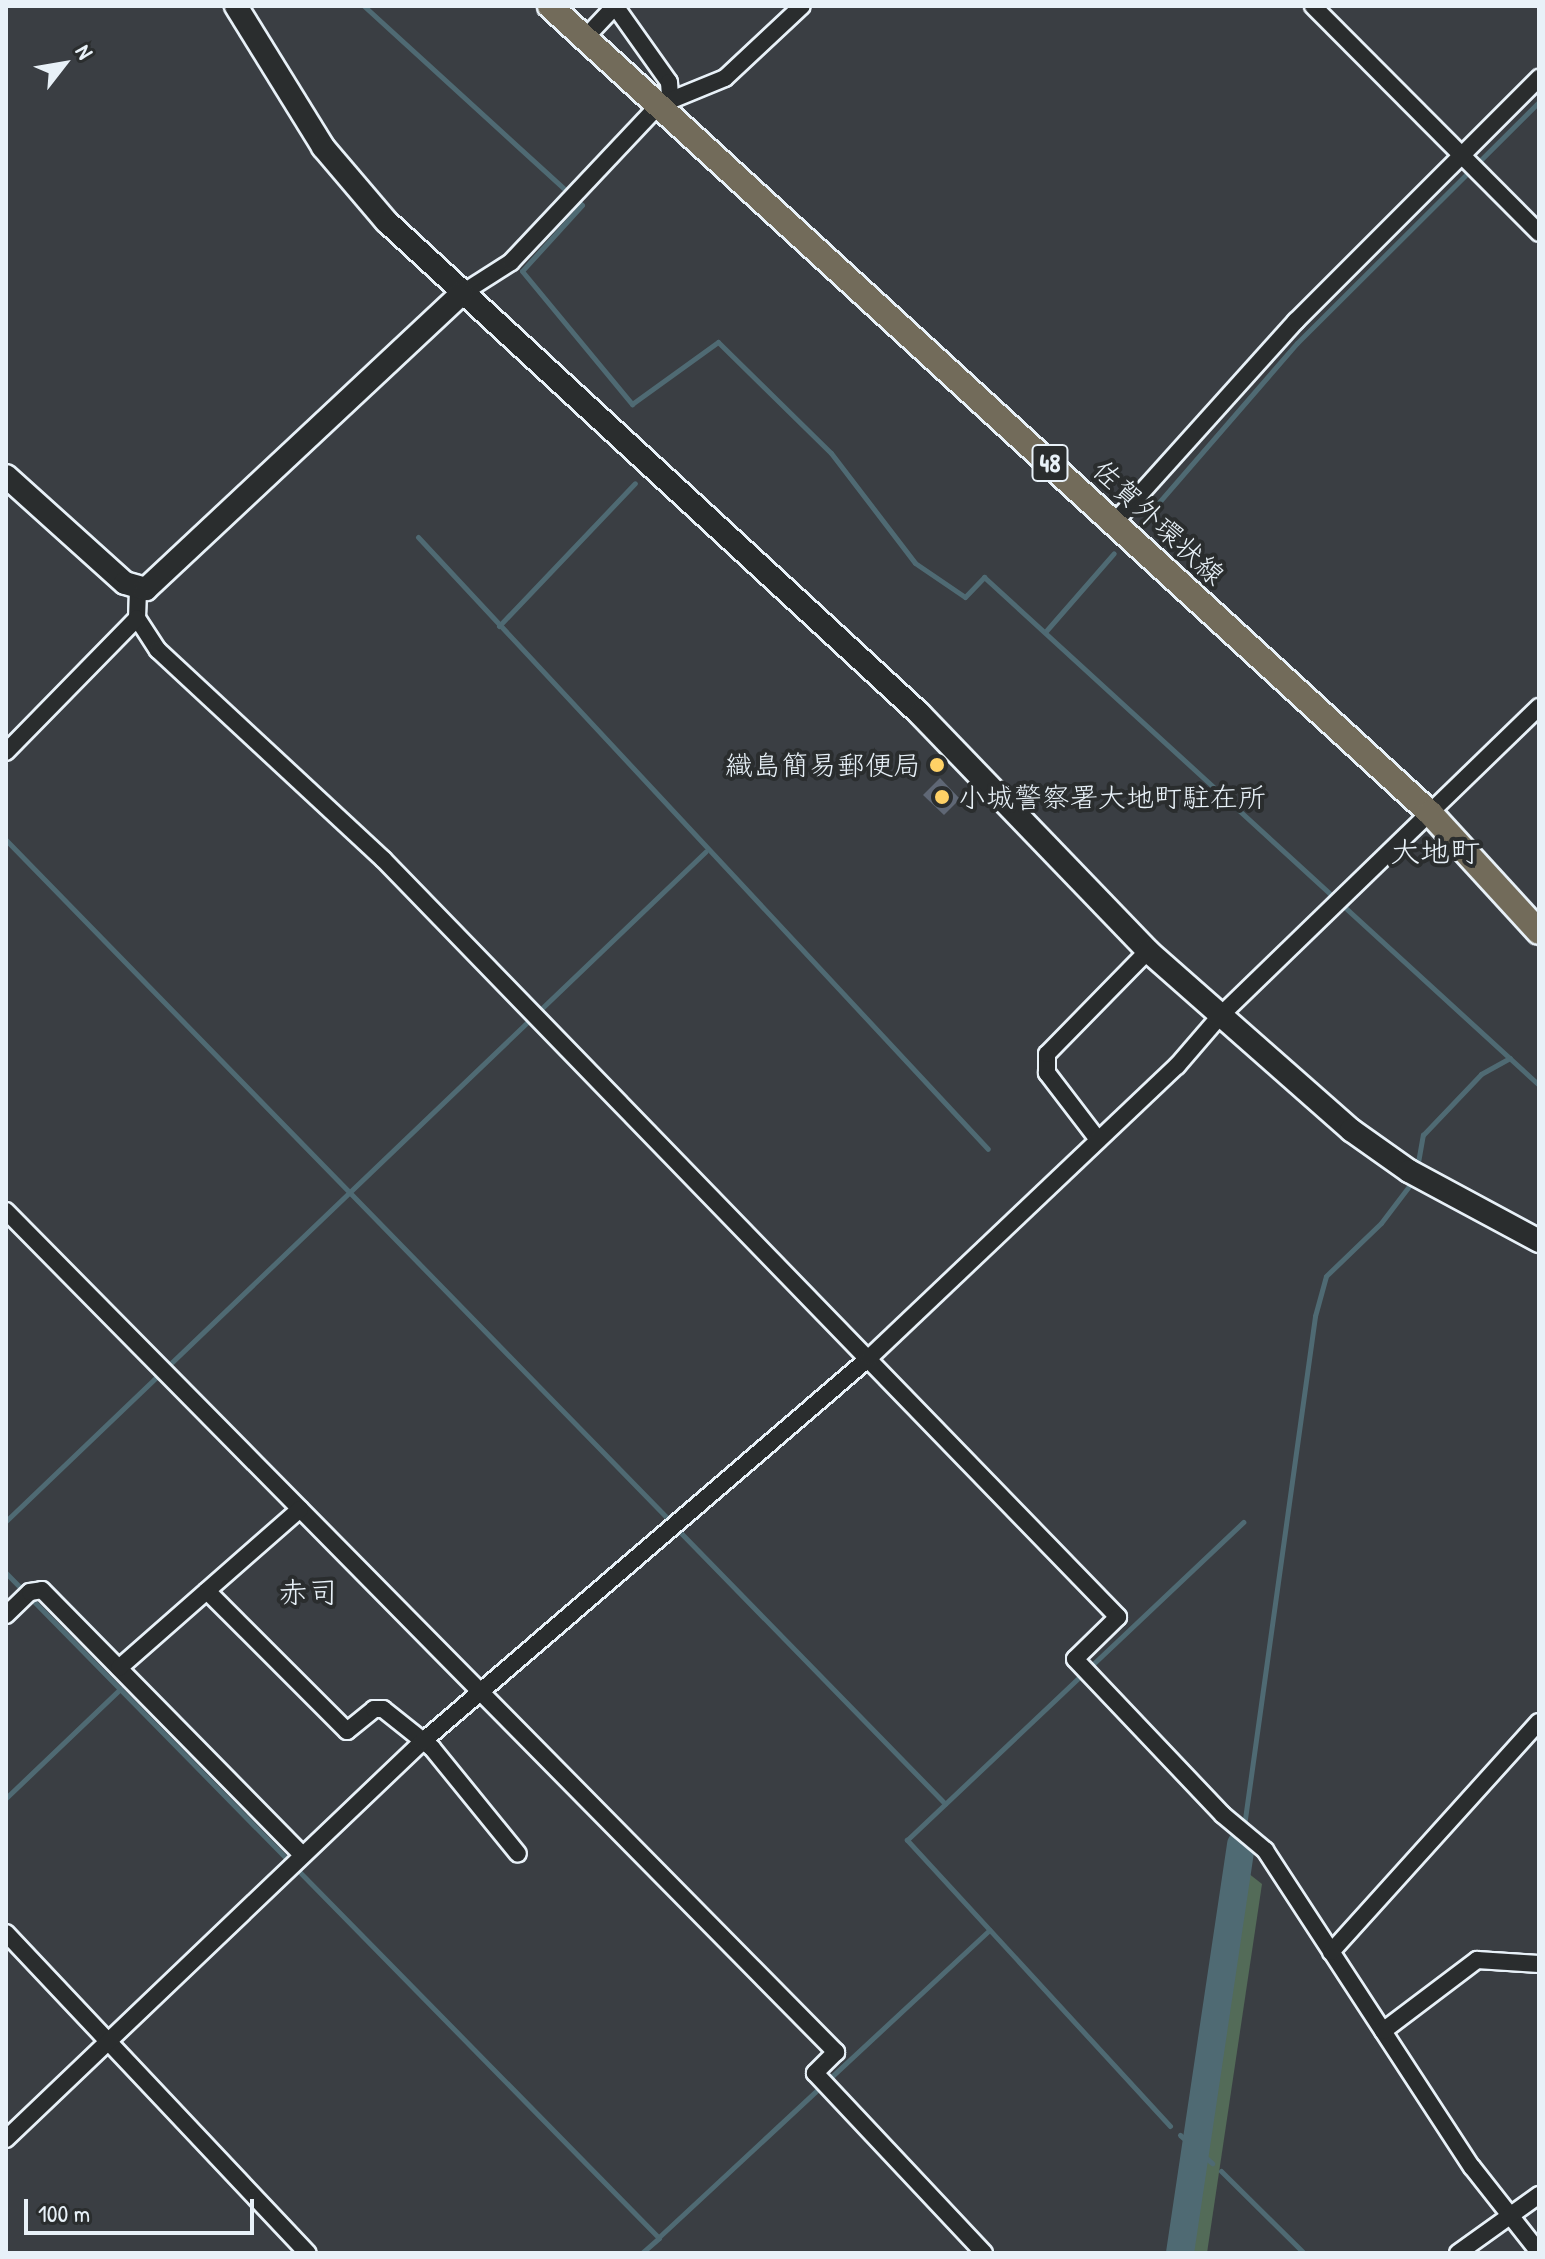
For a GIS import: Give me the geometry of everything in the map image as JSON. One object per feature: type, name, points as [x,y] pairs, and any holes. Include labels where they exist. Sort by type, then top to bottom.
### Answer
[{"type":"main road","name":"佐賀外環状線","points":[[550,6],[664,101],[1114,523],[1430,813],[1539,932]]},
{"type":"street","points":[[236,6],[323,147],[461,294],[920,714],[1148,951],[1220,1016],[1415,1175],[1539,1241]]},
{"type":"street","points":[[585,38],[615,6],[669,82],[664,101]]},
{"type":"street","points":[[138,590],[164,579],[461,294],[511,262],[664,101],[725,78],[802,6]]},
{"type":"street","points":[[1313,6],[1539,233]]},
{"type":"street","points":[[1114,523],[1296,321],[1539,78]]},
{"type":"street","points":[[6,476],[138,590]]},
{"type":"street","points":[[138,590],[137,618],[158,650],[383,859],[870,1357],[1118,1617],[1075,1659],[1223,1815],[1265,1850],[1507,2213],[1539,2252]]},
{"type":"street","points":[[6,752],[137,618]]},
{"type":"street","points":[[6,2139],[422,1742],[870,1357],[1096,1137],[1177,1066],[1220,1016],[1539,707]]},
{"type":"street","points":[[1096,1137],[1047,1073],[1047,1054],[1148,951]]},
{"type":"street","points":[[6,1211],[836,2052],[815,2073],[984,2253]]},
{"type":"street","points":[[119,1668],[300,1509]]},
{"type":"street","points":[[6,1615],[26,1596],[42,1590],[119,1668],[296,1861]]},
{"type":"street","points":[[207,1591],[347,1731],[374,1709],[383,1709],[422,1742],[518,1854]]},
{"type":"street","points":[[1331,1952],[1539,1722]]},
{"type":"street","points":[[6,1933],[308,2253]]},
{"type":"street","points":[[1383,2031],[1477,1960],[1539,1964]]},
{"type":"street","points":[[1458,2253],[1507,2213],[1539,2195]]},
{"type":"green space","points":[[1248,1873],[1262,1884],[1207,2253],[1192,2253]]},
{"type":"building","name":"小城警察署大地町駐在所","points":[[940,778],[960,799],[944,815],[923,795]]},
{"type":"waterway","points":[[364,6],[582,205],[522,271],[632,404],[718,342],[831,453],[915,563],[965,597],[984,577],[1539,1085]]},
{"type":"waterway","points":[[1141,523],[1297,343],[1539,102]]},
{"type":"waterway","points":[[499,626],[635,483]]},
{"type":"waterway","points":[[418,537],[988,1149]]},
{"type":"waterway","points":[[1046,631],[1114,553]]},
{"type":"waterway","points":[[6,840],[670,1521]]},
{"type":"waterway","points":[[6,1521],[705,852]]},
{"type":"waterway","points":[[1417,1168],[1423,1135],[1481,1074],[1510,1058]]},
{"type":"waterway","points":[[1244,1826],[1315,1316],[1326,1276],[1381,1223],[1413,1181]]},
{"type":"waterway","points":[[1170,2126],[907,1840],[1243,1522]]},
{"type":"waterway","points":[[679,1531],[945,1804]]},
{"type":"waterway","points":[[6,1573],[659,2238],[642,2253]]},
{"type":"waterway","points":[[6,1798],[120,1689]]},
{"type":"waterway","points":[[1180,2253],[1241,1845]]},
{"type":"waterway","points":[[659,2237],[989,1930]]},
{"type":"waterway","points":[[1180,2135],[1212,2163]]},
{"type":"waterway","points":[[1221,2171],[1304,2253]]},
{"type":"place","name":"織島簡易郵便局","points":[[937,765]]},
{"type":"place","name":"小城警察署大地町駐在所","points":[[942,797]]},
{"type":"district","name":"大地町","points":[[1435,851]]},
{"type":"district","name":"赤司","points":[[308,1592]]}]
